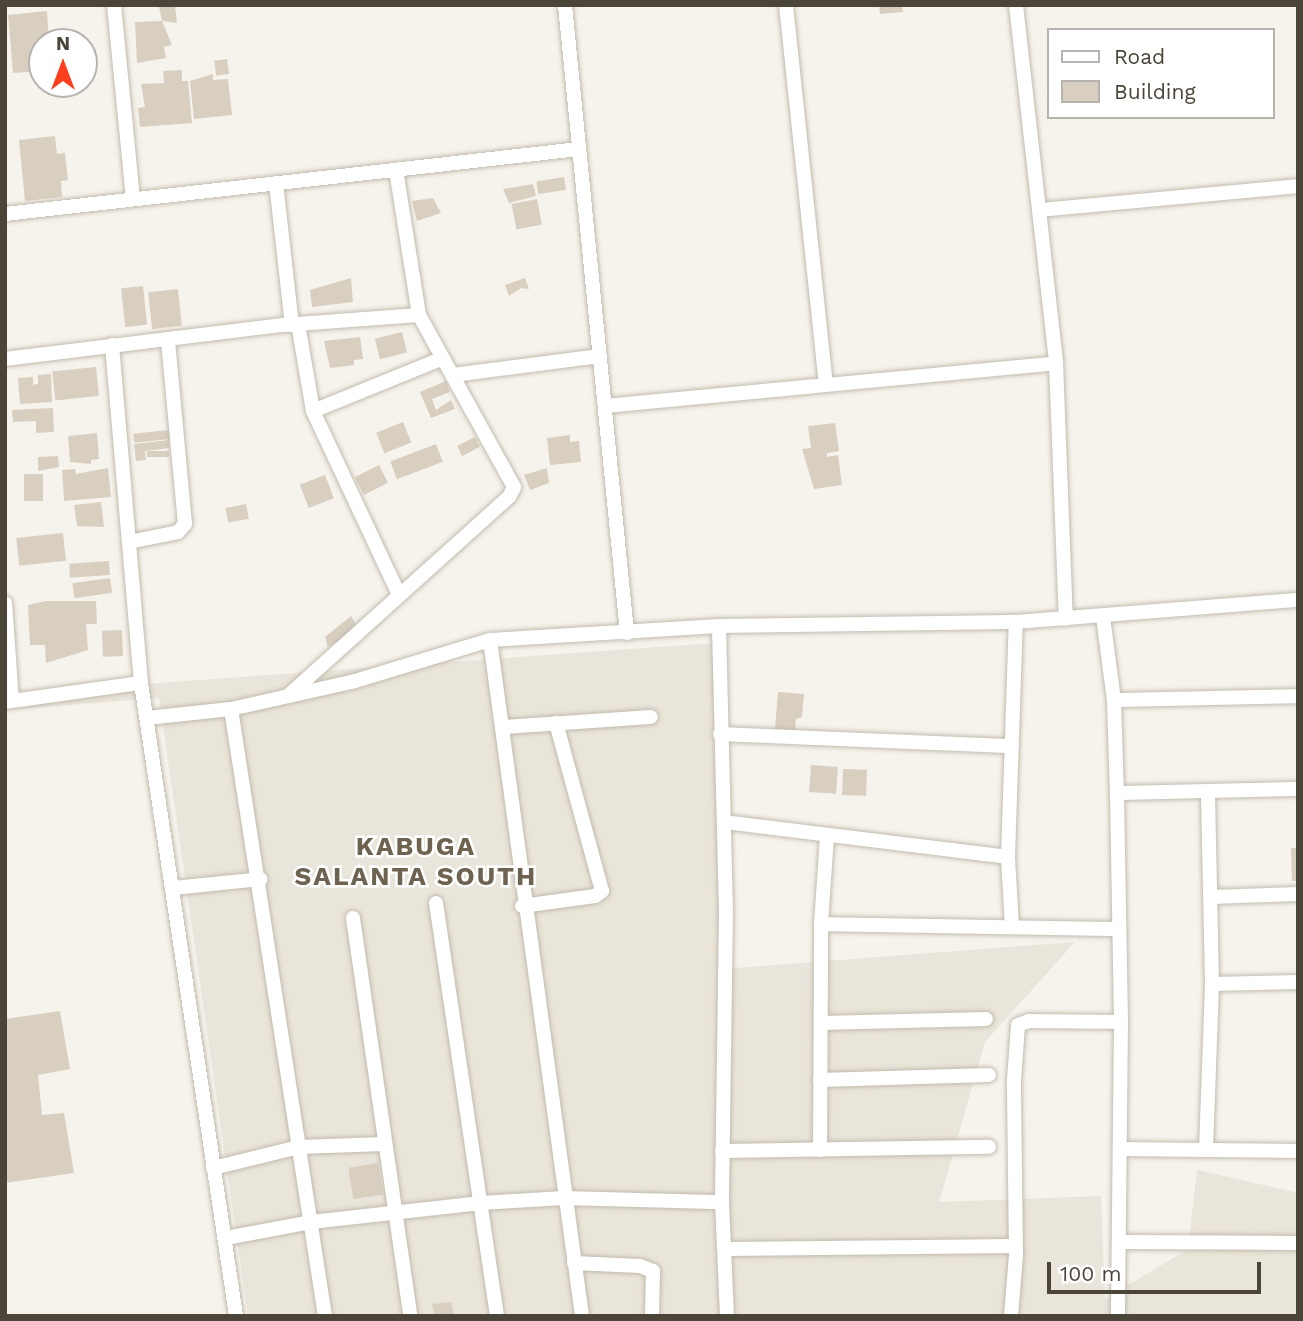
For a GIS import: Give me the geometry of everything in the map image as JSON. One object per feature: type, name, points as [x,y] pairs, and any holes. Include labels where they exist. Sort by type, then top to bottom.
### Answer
[{"type":"street","points":[[114,5],[133,198]]},
{"type":"street","points":[[565,5],[627,633]]},
{"type":"street","points":[[786,5],[826,384]]},
{"type":"street","points":[[1016,5],[1056,363],[1066,619]]},
{"type":"street","points":[[5,214],[579,149]]},
{"type":"street","points":[[289,696],[509,497],[514,487],[419,315],[396,170]]},
{"type":"street","points":[[276,183],[295,324],[313,411],[399,595]]},
{"type":"street","points":[[1040,210],[1298,186]]},
{"type":"street","points":[[5,359],[295,324],[419,315]]},
{"type":"street","points":[[129,542],[178,532],[186,524],[168,341]]},
{"type":"street","points":[[112,345],[141,683],[236,1316]]},
{"type":"street","points":[[453,375],[600,356]]},
{"type":"street","points":[[313,411],[441,359]]},
{"type":"street","points":[[604,406],[1056,363]]},
{"type":"street","points":[[147,718],[231,709],[355,681],[489,640],[719,626],[1016,622],[1298,600]]},
{"type":"street","points":[[5,603],[9,701],[141,683]]},
{"type":"street","points":[[1103,617],[1114,700],[1117,793],[1121,1022],[1118,1316]]},
{"type":"street","points":[[1012,927],[1008,857],[1016,622]]},
{"type":"street","points":[[719,626],[724,822],[722,1202],[727,1316]]},
{"type":"street","points":[[489,640],[504,727],[522,906],[582,1316]]},
{"type":"street","points":[[1114,700],[1298,696]]},
{"type":"street","points":[[231,709],[261,879],[325,1316]]},
{"type":"street","points":[[504,727],[651,717]]},
{"type":"street","points":[[522,906],[595,896],[602,891],[556,723]]},
{"type":"street","points":[[720,734],[1012,746]]},
{"type":"street","points":[[1117,793],[1298,789]]},
{"type":"street","points":[[1206,1149],[1212,984],[1208,791]]},
{"type":"street","points":[[724,822],[827,837],[1008,857]]},
{"type":"street","points":[[820,1150],[821,924],[827,837]]},
{"type":"street","points":[[173,888],[261,879]]},
{"type":"street","points":[[1211,897],[1298,894]]},
{"type":"street","points":[[436,902],[497,1316]]},
{"type":"street","points":[[353,918],[410,1316]]},
{"type":"street","points":[[821,924],[1118,929]]},
{"type":"street","points":[[1212,984],[1298,982]]},
{"type":"street","points":[[821,1023],[986,1019]]},
{"type":"street","points":[[1011,1316],[1016,1246],[1014,1080],[1018,1025],[1023,1021],[1121,1022]]},
{"type":"street","points":[[820,1080],[989,1075]]},
{"type":"street","points":[[213,1168],[299,1147],[384,1144]]},
{"type":"street","points":[[722,1151],[989,1147]]},
{"type":"street","points":[[1121,1149],[1298,1151]]},
{"type":"street","points":[[226,1238],[311,1222],[395,1215],[481,1203],[564,1198],[722,1202]]},
{"type":"street","points":[[1119,1241],[1298,1243]]},
{"type":"street","points":[[724,1249],[1016,1246]]},
{"type":"street","points":[[574,1263],[640,1266],[653,1271],[652,1316]]},
{"type":"shaded area","points":[[715,643],[722,969],[1075,942],[985,1042],[939,1202],[1101,1196],[1105,1299],[1188,1249],[1197,1170],[1298,1193],[1298,1316],[248,1316],[159,698],[5,710],[5,694]]},
{"type":"building","points":[[879,5],[902,5],[903,12],[880,14]]},
{"type":"building","points":[[175,6],[177,23],[162,21],[159,7]]},
{"type":"building","points":[[47,11],[48,28],[28,28],[28,72],[13,73],[8,15]]},
{"type":"building","points":[[162,21],[172,45],[164,47],[166,58],[137,63],[135,22]]},
{"type":"building","points":[[227,59],[229,74],[216,76],[214,61]]},
{"type":"building","points":[[182,70],[182,81],[188,81],[192,123],[140,127],[138,108],[145,107],[141,84],[164,83],[163,71]]},
{"type":"building","points":[[213,74],[213,80],[228,79],[232,115],[194,119],[190,81]]},
{"type":"building","points":[[55,136],[57,154],[65,153],[68,180],[61,181],[62,197],[25,201],[19,140]]},
{"type":"building","points":[[564,177],[566,190],[538,194],[536,181]]},
{"type":"building","points":[[533,184],[536,196],[509,203],[503,189]]},
{"type":"building","points":[[433,198],[441,213],[417,221],[412,201]]},
{"type":"building","points":[[537,199],[542,225],[516,229],[511,204]]},
{"type":"building","points":[[351,278],[353,302],[312,307],[310,290]]},
{"type":"building","points":[[525,278],[529,289],[521,288],[509,296],[505,285]]},
{"type":"building","points":[[143,286],[147,325],[125,327],[121,288]]},
{"type":"building","points":[[178,289],[182,326],[152,329],[148,292]]},
{"type":"building","points":[[402,332],[407,352],[380,359],[375,339]]},
{"type":"building","points":[[360,337],[363,359],[354,360],[354,365],[330,368],[324,341]]},
{"type":"building","points":[[96,367],[99,396],[55,400],[52,372]]},
{"type":"building","points":[[51,374],[52,402],[20,404],[18,378],[33,377],[33,385],[38,384],[38,375]]},
{"type":"building","points":[[446,381],[450,392],[432,399],[436,410],[451,400],[455,409],[431,418],[420,392]]},
{"type":"building","points":[[53,408],[54,432],[36,433],[36,421],[13,422],[12,410]]},
{"type":"building","points":[[403,422],[411,442],[384,453],[376,433]]},
{"type":"building","points":[[835,423],[839,451],[827,453],[827,457],[838,455],[842,485],[814,489],[802,449],[811,448],[808,426]]},
{"type":"building","points":[[169,430],[170,439],[134,443],[133,434]]},
{"type":"building","points":[[97,433],[99,459],[91,460],[91,464],[70,462],[68,436]]},
{"type":"building","points":[[570,435],[570,442],[579,441],[581,462],[550,465],[547,438]]},
{"type":"building","points":[[475,437],[480,447],[462,456],[457,446]]},
{"type":"building","points":[[169,440],[169,448],[145,451],[146,460],[136,461],[134,444]]},
{"type":"building","points":[[436,444],[443,462],[397,479],[390,462]]},
{"type":"building","points":[[147,451],[169,451],[169,457],[147,457]]},
{"type":"building","points":[[58,456],[59,467],[38,471],[38,457]]},
{"type":"building","points":[[379,465],[388,483],[364,495],[355,477]]},
{"type":"building","points":[[108,468],[111,497],[64,501],[62,470],[75,469],[76,474]]},
{"type":"building","points":[[547,468],[549,483],[530,490],[524,475]]},
{"type":"building","points":[[24,474],[43,474],[43,501],[24,501]]},
{"type":"building","points":[[325,475],[334,498],[309,508],[300,485]]},
{"type":"building","points":[[101,502],[104,527],[77,526],[74,505]]},
{"type":"building","points":[[246,504],[249,519],[228,523],[225,508]]},
{"type":"building","points":[[63,533],[66,561],[19,566],[16,538]]},
{"type":"building","points":[[109,561],[110,575],[70,578],[69,564]]},
{"type":"building","points":[[110,578],[112,593],[74,598],[72,583]]},
{"type":"building","points":[[46,601],[96,601],[97,624],[86,624],[88,650],[46,663],[45,645],[30,645],[28,605]]},
{"type":"building","points":[[351,616],[359,629],[328,647],[325,637]]},
{"type":"building","points":[[122,630],[123,656],[103,657],[102,631]]},
{"type":"building","points":[[778,692],[804,694],[802,717],[796,719],[795,730],[775,729]]},
{"type":"building","points":[[811,765],[838,767],[836,794],[809,792]]},
{"type":"building","points":[[843,769],[867,770],[866,796],[842,795]]},
{"type":"building","points":[[1291,848],[1298,848],[1298,881],[1292,881]]},
{"type":"building","points":[[60,1011],[70,1069],[38,1075],[42,1115],[64,1113],[74,1173],[5,1183],[5,1019]]},
{"type":"building","points":[[378,1163],[383,1195],[353,1199],[348,1168]]},
{"type":"building","points":[[451,1302],[454,1316],[435,1316],[432,1304]]},
{"type":"district","name":"KABUGA SALANTA SOUTH","points":[[416,862]]}]
